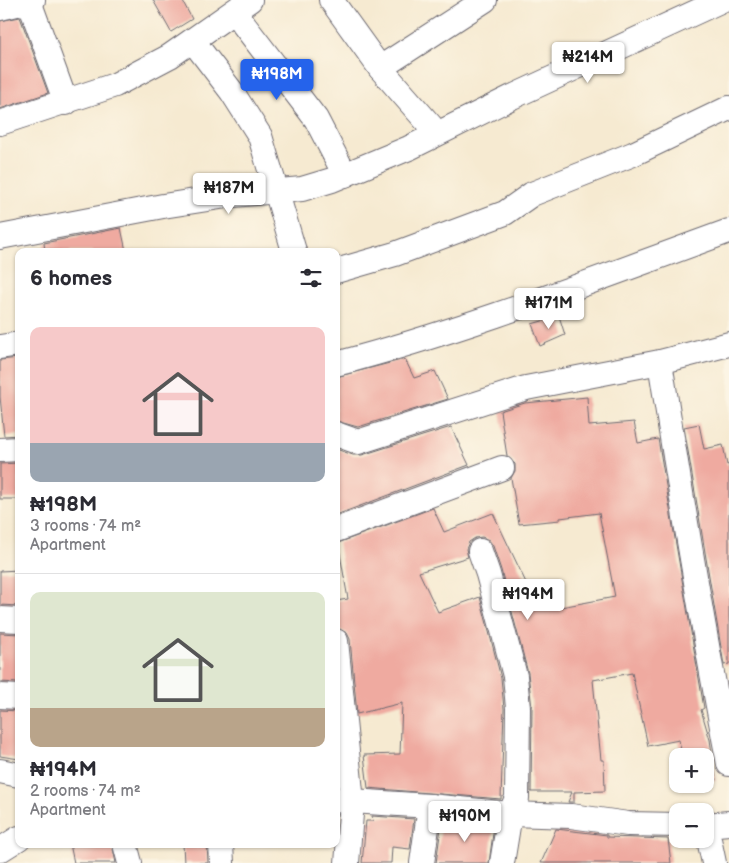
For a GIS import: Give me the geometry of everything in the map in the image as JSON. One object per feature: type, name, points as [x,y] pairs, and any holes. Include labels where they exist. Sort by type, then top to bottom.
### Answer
[{"type":"street","points":[[380,68],[485,0]]},
{"type":"street","points":[[0,237],[163,206],[233,195],[276,193],[302,189],[345,175],[409,148],[437,133],[722,0]]},
{"type":"street","points":[[0,8],[31,1],[66,102]]},
{"type":"street","points":[[336,2],[380,68],[437,133]]},
{"type":"street","points":[[0,123],[115,85],[170,56],[242,6],[316,119],[345,175]]},
{"type":"street","points":[[193,41],[232,92],[260,136],[293,248]]},
{"type":"street","points":[[340,271],[395,254],[505,214],[532,194],[633,154],[729,108]]},
{"type":"street","points":[[340,363],[410,345],[506,313],[729,231]]},
{"type":"street","points":[[340,435],[358,442],[526,388],[660,362],[729,344]]},
{"type":"street","points":[[0,347],[15,345]]},
{"type":"street","points":[[660,362],[688,527],[694,581],[729,764]]},
{"type":"street","points":[[0,450],[15,449]]},
{"type":"street","points":[[340,529],[502,468]]},
{"type":"street","points":[[480,551],[488,574],[515,676],[518,708],[518,798],[510,814],[502,863]]},
{"type":"street","points":[[0,620],[15,620]]},
{"type":"street","points":[[0,696],[15,697]]},
{"type":"street","points":[[340,721],[347,863]]},
{"type":"street","points":[[0,771],[15,774]]},
{"type":"street","points":[[344,801],[430,806],[510,814],[571,816],[628,824],[669,825]]},
{"type":"street","points":[[422,863],[430,806]]},
{"type":"street","points":[[0,850],[15,841]]},
{"type":"street","points":[[126,848],[130,863]]},
{"type":"street","points":[[221,848],[222,863]]},
{"type":"street","points":[[714,848],[714,863]]},
{"type":"building","points":[[153,0],[182,0],[192,19],[171,32]]},
{"type":"building","points":[[20,17],[48,93],[0,109],[0,21]]},
{"type":"building","points":[[121,228],[125,248],[45,248],[44,243]]},
{"type":"building","points":[[559,316],[565,335],[540,346],[532,324]]},
{"type":"building","points":[[15,358],[15,435],[4,436],[0,397],[0,360]]},
{"type":"building","points":[[405,359],[414,378],[435,371],[448,399],[358,427],[340,422],[340,376]]},
{"type":"building","points":[[587,397],[589,426],[634,422],[638,443],[658,439],[704,708],[701,710],[711,748],[680,748],[679,740],[648,746],[632,673],[593,680],[601,760],[604,760],[605,791],[574,792],[574,802],[568,802],[572,792],[531,792],[532,708],[528,673],[493,546],[489,540],[482,537],[475,538],[469,542],[466,549],[468,557],[419,572],[438,612],[480,597],[501,678],[504,709],[501,799],[368,788],[364,755],[400,754],[402,703],[357,714],[350,639],[347,633],[340,630],[340,600],[348,599],[340,554],[340,542],[433,508],[444,532],[493,513],[529,589],[544,585],[550,609],[615,597],[599,513],[560,518],[560,520],[519,524],[511,478],[515,471],[515,464],[507,456],[500,411],[525,403]]},
{"type":"building","points":[[699,424],[704,449],[723,445],[727,465],[729,464],[729,664],[724,665],[684,427]]},
{"type":"building","points":[[451,427],[469,465],[340,513],[340,450],[353,455],[362,455]]},
{"type":"building","points":[[15,463],[15,499],[0,499],[0,464]]},
{"type":"building","points":[[15,570],[15,606],[0,605],[0,571]]},
{"type":"building","points":[[0,633],[15,634],[15,683],[0,682]]},
{"type":"building","points":[[0,710],[15,711],[15,758],[0,756]]},
{"type":"building","points":[[372,816],[414,819],[410,849],[392,847],[391,863],[362,863],[366,821],[373,821]]},
{"type":"building","points":[[442,821],[494,826],[489,863],[436,863]]},
{"type":"building","points":[[556,829],[607,835],[607,837],[668,839],[671,863],[541,863]]},
{"type":"building","points":[[71,848],[113,848],[116,863],[74,863]]},
{"type":"building","points":[[183,848],[207,848],[208,863],[184,863]]}]
